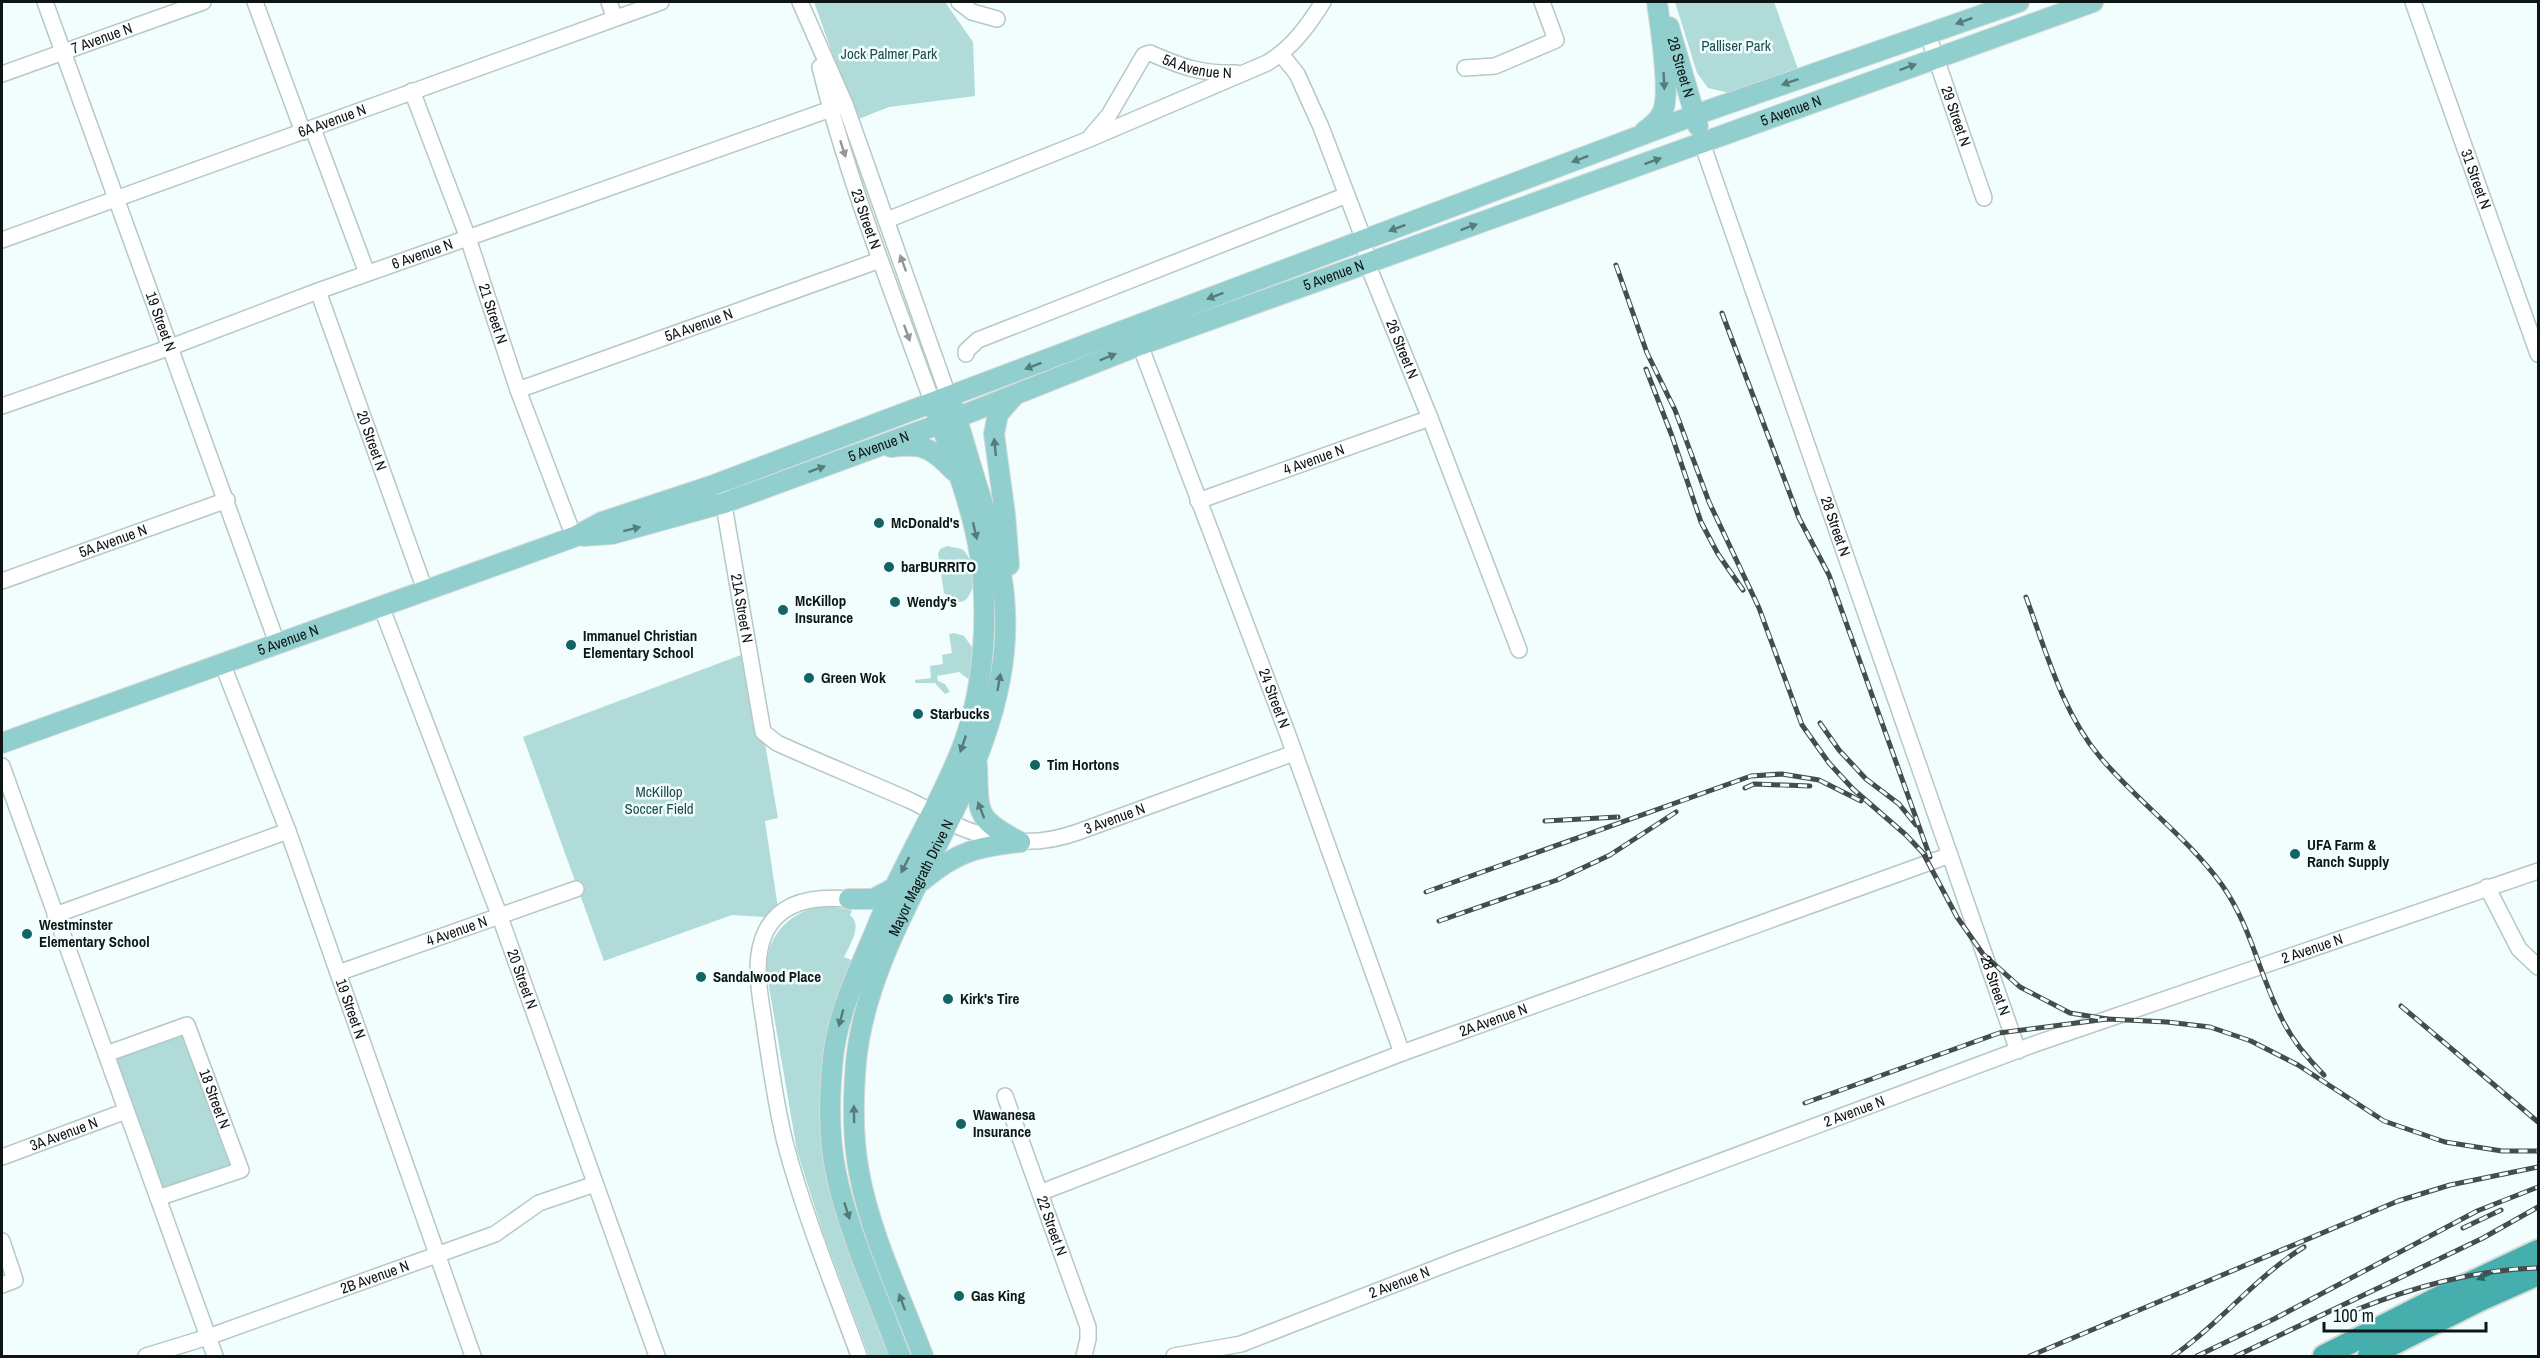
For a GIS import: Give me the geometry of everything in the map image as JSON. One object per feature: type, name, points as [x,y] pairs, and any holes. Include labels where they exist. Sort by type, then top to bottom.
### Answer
[{"type":"highway","points":[[2324,1356],[2432,1300],[2538,1251]]},
{"type":"highway","points":[[2369,1356],[2480,1299],[2538,1274]]},
{"type":"main road","name":"28 Street N","points":[[1659,2],[1702,143]]},
{"type":"main road","points":[[1635,139],[1658,120],[1664,109],[1665,83],[1659,2]]},
{"type":"main road","name":"5 Avenue N","points":[[2,743],[574,537],[602,522],[720,483],[1695,115],[2019,2]]},
{"type":"main road","name":"5 Avenue N","points":[[574,537],[612,534],[724,502],[948,421],[1140,345],[2092,2]]},
{"type":"main road","points":[[1005,610],[1009,584],[1008,552],[993,434],[998,414],[1015,395]]},
{"type":"main road","name":"Mayor Magrath Drive N","points":[[900,1356],[842,1196],[836,1173],[830,1127],[833,1056],[847,996],[892,889],[940,818],[976,758],[991,721],[997,697],[1004,650],[1005,610],[996,551],[941,401]]},
{"type":"main road","name":"Mayor Magrath Drive N","points":[[922,1356],[870,1217],[859,1173],[854,1116],[856,1060],[867,1006],[899,919],[916,887],[940,818],[968,731],[975,702],[982,651],[980,558],[970,510],[958,475],[948,421]]},
{"type":"main road","points":[[867,451],[897,446],[933,450],[958,475]]},
{"type":"main road","points":[[976,758],[979,810],[984,819],[998,831],[1020,842]]},
{"type":"main road","points":[[916,887],[939,867],[964,852],[1020,842]]},
{"type":"main road","points":[[849,899],[873,898],[892,889]]},
{"type":"main road","points":[[849,899],[863,909],[875,932]]},
{"type":"street","name":"19 Street N","points":[[45,2],[277,643]]},
{"type":"street","name":"7 Avenue N","points":[[2,74],[203,2]]},
{"type":"street","points":[[255,2],[367,273]]},
{"type":"street","points":[[609,2],[615,18]]},
{"type":"street","name":"6A Avenue N","points":[[2,240],[661,2]]},
{"type":"street","name":"23 Street N","points":[[800,2],[837,107],[880,260],[941,401]]},
{"type":"street","points":[[959,2],[972,12],[997,19]]},
{"type":"street","name":"5A Avenue N","points":[[887,220],[1246,73],[1281,54],[1310,22],[1323,2]]},
{"type":"street","points":[[1465,68],[1496,66],[1556,40],[1542,2]]},
{"type":"street","name":"31 Street N","points":[[2413,2],[2538,354]]},
{"type":"street","name":"29 Street N","points":[[1928,35],[1984,198]]},
{"type":"street","name":"5A Avenue N","points":[[1087,140],[1109,115],[1144,55],[1150,53],[1177,65],[1211,74],[1246,73]]},
{"type":"street","name":"26 Street N","points":[[1281,54],[1297,74],[1321,127],[1364,240],[1367,263],[1430,418],[1519,650]]},
{"type":"street","name":"21 Street N","points":[[412,91],[468,238],[518,390],[574,537]]},
{"type":"street","name":"23 Street N","points":[[837,107],[887,220],[941,401]]},
{"type":"street","name":"6 Avenue N","points":[[2,406],[171,347],[367,273],[837,107]]},
{"type":"street","name":"28 Street N","points":[[1702,143],[2018,1051]]},
{"type":"street","points":[[966,354],[966,351],[978,340],[1347,195]]},
{"type":"street","name":"5A Avenue N","points":[[518,390],[880,260]]},
{"type":"street","name":"20 Street N","points":[[318,291],[425,590]]},
{"type":"street","name":"24 Street N","points":[[1140,345],[1294,753],[1402,1053]]},
{"type":"street","name":"4 Avenue N","points":[[1198,501],[1430,418]]},
{"type":"street","name":"21A Street N","points":[[720,483],[763,732]]},
{"type":"street","name":"5A Avenue N","points":[[2,581],[227,501]]},
{"type":"street","name":"20 Street N","points":[[381,606],[500,917],[657,1356]]},
{"type":"street","name":"19 Street N","points":[[222,663],[288,831],[473,1356]]},
{"type":"street","name":"3 Avenue N","points":[[763,732],[777,743],[913,802],[940,818],[993,839],[1020,842],[1045,842],[1062,838],[1294,753]]},
{"type":"street","points":[[2,766],[215,1356]]},
{"type":"street","points":[[55,915],[288,831]]},
{"type":"street","name":"2A Avenue N","points":[[1042,1192],[1402,1053],[1950,855]]},
{"type":"street","name":"2 Avenue N","points":[[1174,1356],[1242,1344],[1457,1260],[2018,1051],[2538,871]]},
{"type":"street","points":[[2487,887],[2519,949],[2538,968]]},
{"type":"street","name":"4 Avenue N","points":[[338,973],[576,889]]},
{"type":"street","points":[[849,899],[815,898],[788,908],[766,930],[760,948],[758,966],[768,1046],[786,1146],[858,1356]]},
{"type":"street","name":"18 Street N","points":[[106,1054],[187,1025],[241,1170],[158,1198]]},
{"type":"street","name":"22 Street N","points":[[1005,1096],[1042,1192],[1088,1327],[1084,1356]]},
{"type":"street","name":"3A Avenue N","points":[[2,1156],[126,1112]]},
{"type":"street","name":"2B Avenue N","points":[[146,1356],[208,1337],[495,1234],[539,1203],[595,1184]]},
{"type":"street","points":[[2,1240],[8,1282]]},
{"type":"green space","name":"Jock Palmer Park","points":[[814,2],[945,2],[973,42],[975,96],[889,107],[856,120]]},
{"type":"green space","name":"Palliser Park","points":[[1675,2],[1774,2],[1799,72],[1730,93],[1708,88],[1697,73]]},
{"type":"green space","points":[[947,546],[962,549],[972,567],[972,589],[962,602],[954,601],[944,593],[938,554],[940,549]]},
{"type":"green space","points":[[949,634],[964,636],[972,647],[971,681],[959,672],[937,676],[938,681],[945,684],[950,692],[945,694],[935,683],[915,683],[915,680],[931,678],[930,666],[943,664],[942,655],[952,653]]},
{"type":"green space","name":"McKillop Soccer Field","points":[[749,652],[778,818],[765,821],[779,915],[772,922],[763,917],[732,915],[604,961],[523,737]]},
{"type":"green space","points":[[828,906],[852,910],[850,915],[854,919],[855,930],[844,957],[854,961],[822,1109],[889,1356],[869,1356],[823,1233],[797,1151],[767,975],[770,948],[782,927],[802,912]]},
{"type":"green space","points":[[187,1025],[241,1170],[158,1198],[106,1054]]},
{"type":"railway","points":[[1616,265],[1647,353],[1675,410],[1709,502],[1759,608],[1802,725],[1829,763],[1853,789],[1906,835],[1923,853],[1957,917],[1983,954],[2020,987],[2070,1013],[2107,1019]]},
{"type":"railway","points":[[1722,313],[1799,518],[1829,575],[1930,857]]},
{"type":"railway","points":[[1646,369],[1672,436],[1701,522],[1718,554],[1743,590]]},
{"type":"railway","points":[[2026,597],[2056,680],[2075,721],[2100,757],[2194,851],[2222,885],[2248,933],[2273,1001],[2285,1025],[2300,1048],[2324,1075]]},
{"type":"railway","points":[[1820,723],[1839,750],[1866,779],[1899,804],[1916,825]]},
{"type":"railway","points":[[1426,892],[1751,776],[1782,774],[1819,780],[1861,801]]},
{"type":"railway","points":[[1745,788],[1754,784],[1810,786]]},
{"type":"railway","points":[[1439,921],[1557,880],[1610,855],[1676,812]]},
{"type":"railway","points":[[1545,821],[1618,817]]},
{"type":"railway","points":[[2401,1006],[2538,1122]]},
{"type":"railway","points":[[1805,1103],[1999,1033],[2107,1019],[2167,1022],[2210,1027],[2251,1041],[2298,1065],[2384,1121],[2445,1142],[2502,1151],[2538,1151]]},
{"type":"railway","points":[[2030,1356],[2398,1201],[2450,1185],[2538,1167]]},
{"type":"railway","points":[[2197,1356],[2274,1319],[2477,1211],[2538,1187]]},
{"type":"railway","points":[[2236,1356],[2483,1238],[2538,1207]]},
{"type":"railway","points":[[2463,1228],[2501,1210]]},
{"type":"railway","points":[[2173,1356],[2206,1330],[2269,1272],[2304,1247]]},
{"type":"railway","points":[[2353,1311],[2398,1294],[2444,1281],[2490,1272],[2538,1268]]},
{"type":"place","name":"McDonald's","points":[[879,523]]},
{"type":"place","name":"barBURRITO","points":[[889,567]]},
{"type":"place","name":"Wendy's","points":[[895,602]]},
{"type":"place","name":"McKillop Insurance","points":[[783,610]]},
{"type":"place","name":"Immanuel Christian Elementary School","points":[[571,645]]},
{"type":"place","name":"Green Wok","points":[[809,678]]},
{"type":"place","name":"Starbucks","points":[[918,714]]},
{"type":"place","name":"Tim Hortons","points":[[1035,765]]},
{"type":"place","name":"UFA Farm & Ranch Supply","points":[[2295,854]]},
{"type":"place","name":"Westminster Elementary School","points":[[27,934]]},
{"type":"place","name":"Sandalwood Place","points":[[701,977]]},
{"type":"place","name":"Kirk's Tire","points":[[948,999]]},
{"type":"place","name":"Wawanesa Insurance","points":[[961,1124]]},
{"type":"place","name":"Gas King","points":[[959,1296]]}]
